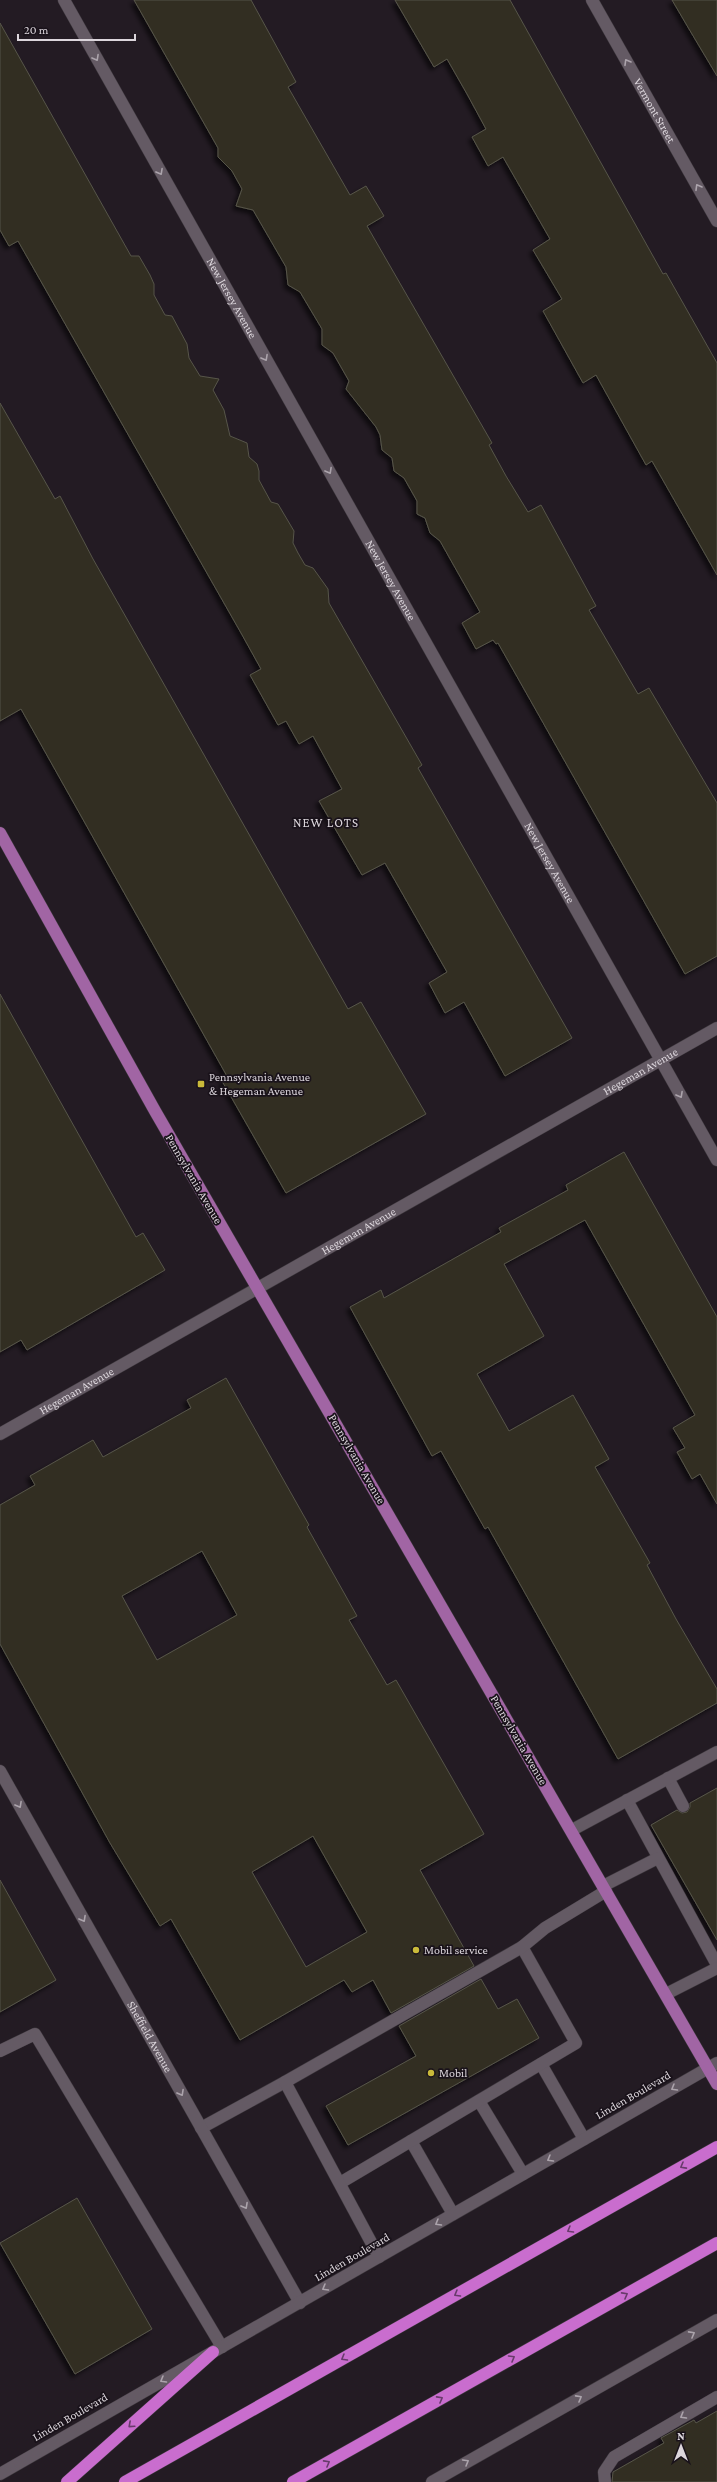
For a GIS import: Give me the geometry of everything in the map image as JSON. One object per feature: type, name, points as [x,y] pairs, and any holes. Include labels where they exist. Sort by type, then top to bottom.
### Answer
[{"type":"highway","points":[[125,2482],[717,2147]]},
{"type":"highway","points":[[293,2482],[717,2243]]},
{"type":"highway","points":[[67,2482],[217,2349]]},
{"type":"main road","name":"Pennsylvania Avenue","points":[[0,833],[155,1111],[666,1994],[713,2066],[717,2084]]},
{"type":"street","name":"New Jersey Avenue","points":[[64,0],[717,1160]]},
{"type":"street","name":"Vermont Street","points":[[592,0],[717,221]]},
{"type":"street","name":"Hegeman Avenue","points":[[0,1434],[717,1028]]},
{"type":"street","points":[[572,1830],[717,1752]]},
{"type":"street","name":"Sheffield Avenue","points":[[0,1771],[300,2302]]},
{"type":"street","points":[[668,1778],[683,1806]]},
{"type":"street","points":[[627,1800],[717,1966],[666,1994]]},
{"type":"street","points":[[201,2128],[522,1947],[545,1928],[605,1889],[658,1858]]},
{"type":"street","points":[[340,2183],[576,2044],[522,1947]]},
{"type":"street","points":[[0,2051],[35,2034],[217,2349]]},
{"type":"street","points":[[541,2064],[584,2139]]},
{"type":"street","name":"Linden Boulevard","points":[[0,2474],[713,2066]]},
{"type":"street","points":[[284,2082],[379,2257]]},
{"type":"street","points":[[479,2101],[523,2174]]},
{"type":"street","points":[[411,2141],[453,2214]]},
{"type":"street","points":[[432,2482],[717,2320]]},
{"type":"street","points":[[605,2482],[604,2472],[614,2457],[717,2397]]},
{"type":"building","points":[[134,0],[251,0],[296,82],[288,87],[350,195],[366,186],[384,216],[367,226],[492,443],[489,445],[506,476],[528,512],[541,505],[596,606],[589,610],[638,694],[649,688],[717,803],[717,956],[685,974],[498,643],[496,644],[493,640],[476,649],[462,623],[480,612],[440,541],[430,533],[425,518],[417,514],[417,501],[404,478],[394,471],[392,458],[382,450],[380,435],[376,427],[346,389],[349,381],[333,353],[322,345],[322,329],[300,292],[288,285],[286,267],[253,210],[236,206],[242,189],[232,171],[218,157],[218,148]]},
{"type":"building","points":[[395,0],[510,0],[663,274],[666,273],[717,363],[717,575],[652,461],[646,465],[596,375],[583,383],[543,311],[562,299],[533,250],[550,239],[503,157],[488,166],[472,137],[486,129],[467,94],[447,59],[434,67]]},
{"type":"building","points":[[672,0],[717,0],[717,76],[689,29]]},
{"type":"building","points":[[0,23],[131,256],[139,256],[150,275],[154,284],[154,295],[165,315],[172,316],[187,344],[189,358],[200,376],[219,379],[213,390],[224,410],[230,436],[247,443],[249,457],[257,464],[259,480],[271,502],[278,504],[294,531],[293,543],[298,553],[305,565],[313,568],[328,589],[329,603],[422,765],[418,768],[572,1038],[505,1076],[464,1002],[445,1013],[429,983],[447,972],[385,863],[362,875],[319,801],[342,789],[313,736],[299,744],[286,721],[278,725],[250,675],[261,669],[241,633],[18,241],[9,246],[0,230]]},
{"type":"building","points":[[0,403],[55,499],[60,496],[93,559],[348,1009],[361,1002],[426,1114],[286,1193],[222,1081],[228,1078],[21,709],[0,721]]},
{"type":"building","points":[[0,994],[136,1237],[143,1233],[165,1270],[27,1350],[21,1340],[0,1352]]},
{"type":"building","points":[[624,1152],[717,1317],[717,1504],[700,1474],[692,1479],[677,1452],[685,1448],[673,1428],[695,1415],[585,1220],[504,1264],[544,1336],[477,1374],[509,1431],[573,1395],[609,1459],[595,1467],[650,1563],[647,1565],[676,1619],[717,1689],[717,1703],[618,1759],[488,1527],[485,1529],[441,1451],[432,1456],[350,1307],[381,1290],[384,1298],[501,1232],[499,1228],[568,1190],[566,1185]]},
{"type":"building","points":[[226,1378],[309,1525],[307,1527],[357,1616],[349,1620],[387,1685],[396,1680],[484,1834],[420,1870],[474,1966],[391,2013],[373,1980],[352,1992],[344,1980],[240,2040],[171,1919],[160,1926],[110,1843],[0,1644],[0,1505],[35,1485],[30,1476],[93,1440],[103,1457],[191,1408],[187,1400]],"holes":[[[202,1551],[237,1615],[157,1660],[122,1596]],[[313,1836],[367,1932],[306,1967],[252,1872]]]},
{"type":"building","points":[[717,1788],[717,1940],[651,1825],[677,1810],[682,1813],[687,1812],[690,1807],[690,1803]]},
{"type":"building","points":[[0,1880],[56,1980],[0,2012]]},
{"type":"building","points":[[481,1979],[498,2009],[517,1999],[539,2038],[348,2145],[326,2106],[416,2056],[399,2026]]},
{"type":"building","points":[[77,2198],[152,2329],[75,2374],[0,2243]]},
{"type":"building","points":[[717,2411],[717,2482],[612,2482],[613,2472],[664,2443],[661,2438],[694,2420],[696,2423]]},
{"type":"place","name":"Pennsylvania Avenue & Hegeman Avenue","points":[[201,1084]]},
{"type":"place","name":"Mobil service","points":[[416,1950]]},
{"type":"place","name":"Mobil","points":[[431,2073]]},
{"type":"district","name":"NEW LOTS","points":[[326,822]]}]
